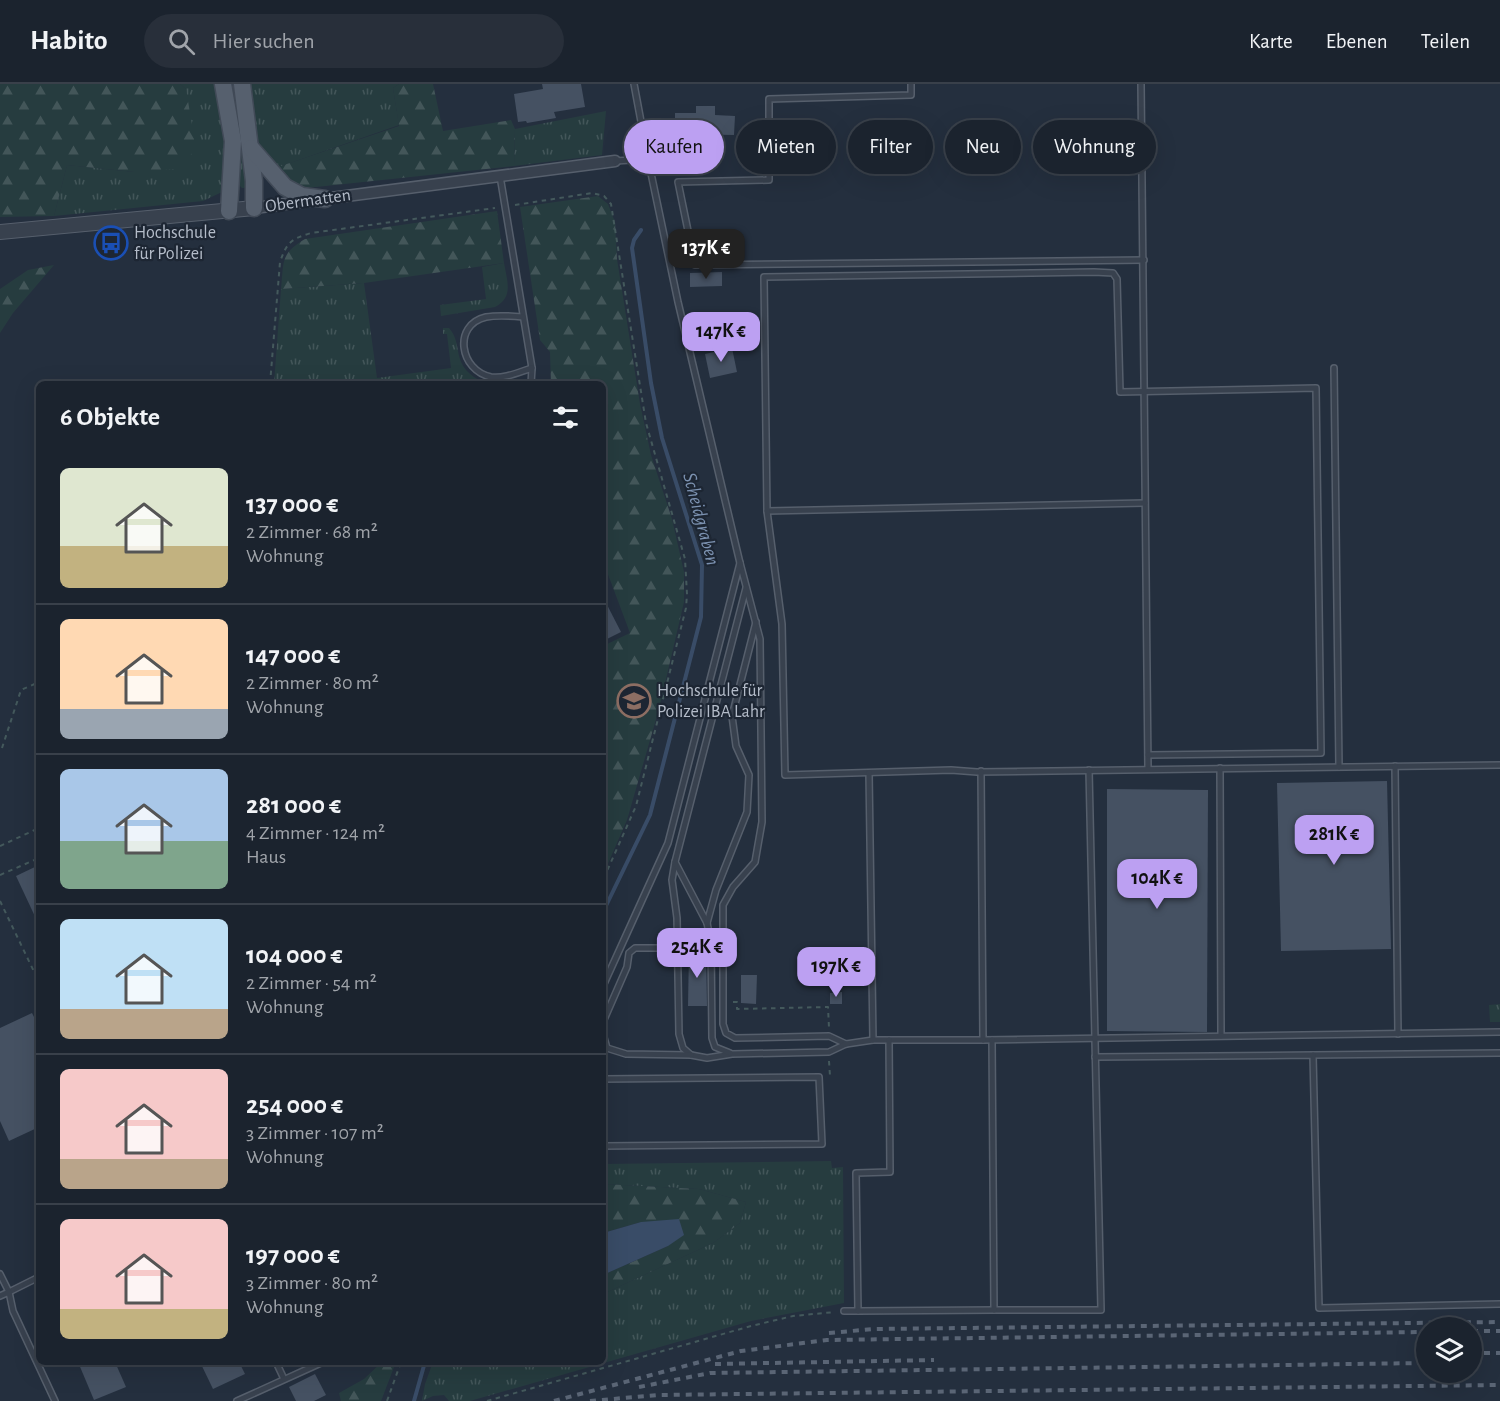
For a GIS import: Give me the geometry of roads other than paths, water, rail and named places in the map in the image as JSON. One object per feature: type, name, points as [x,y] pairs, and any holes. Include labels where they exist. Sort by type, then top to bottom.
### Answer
[{"type":"main road","points":[[224,84],[233,141],[229,211]]},
{"type":"main road","points":[[242,84],[255,181],[254,208]]},
{"type":"main road","points":[[250,148],[285,187],[302,196],[325,199]]},
{"type":"street","name":"Obermatten","points":[[0,232],[229,211],[615,162]]},
{"type":"lane","points":[[634,84],[641,120]]},
{"type":"lane","points":[[911,84],[911,95],[769,99],[770,180],[678,182],[695,265],[1144,260]]},
{"type":"lane","points":[[1141,84],[1148,769]]},
{"type":"lane","points":[[615,162],[624,161]]},
{"type":"lane","points":[[651,174],[678,302],[760,639],[762,822],[755,862],[733,887],[723,905],[723,1024],[726,1033],[735,1038],[829,1036],[846,1044]]},
{"type":"lane","points":[[500,176],[531,368],[531,381]]},
{"type":"lane","points":[[1148,755],[1321,753],[1316,388],[1120,392],[1118,279],[1113,273],[764,277],[767,511],[782,624],[785,775],[951,770],[1089,771],[1500,765]]},
{"type":"lane","points":[[523,317],[485,317],[467,330],[463,342],[468,362],[481,374],[497,377],[531,368]]},
{"type":"lane","points":[[1334,368],[1338,767]]},
{"type":"lane","points":[[767,511],[1145,503]]},
{"type":"lane","points":[[606,979],[668,843],[740,563]]},
{"type":"lane","points":[[691,1055],[683,1047],[679,1034],[677,918],[672,880],[747,587]]},
{"type":"lane","points":[[707,922],[716,890],[747,812],[749,775],[736,746],[732,716],[756,620]]},
{"type":"lane","points":[[1395,766],[1398,1034]]},
{"type":"lane","points":[[1220,768],[1221,1036]]},
{"type":"lane","points":[[981,771],[983,1040]]},
{"type":"lane","points":[[844,1311],[1101,1310],[1089,771]]},
{"type":"lane","points":[[869,773],[873,1040]]},
{"type":"lane","points":[[675,862],[707,922],[711,942],[711,1038],[715,1047],[732,1054]]},
{"type":"lane","points":[[606,1015],[627,967],[629,953],[635,948],[678,948]]},
{"type":"lane","points":[[606,1044],[607,1048],[626,1054],[691,1055],[707,1058],[732,1054],[829,1052],[846,1044],[873,1040],[1500,1032]]},
{"type":"lane","points":[[858,1311],[856,1173],[890,1172],[889,1040]]},
{"type":"lane","points":[[992,1040],[994,1310]]},
{"type":"lane","points":[[1095,1057],[1500,1053]]},
{"type":"lane","points":[[1313,1055],[1319,1308],[1500,1304]]},
{"type":"lane","points":[[606,1079],[819,1077],[822,1144],[606,1146]]},
{"type":"lane","points":[[0,1274],[9,1292],[13,1311],[36,1360]]},
{"type":"lane","points":[[0,1296],[36,1278]]},
{"type":"lane","points":[[38,1365],[55,1401]]},
{"type":"lane","points":[[277,1365],[284,1379]]},
{"type":"lane","points":[[237,1401],[316,1365]]},
{"type":"water","points":[[679,1219],[684,1235],[668,1246],[606,1274],[606,1232],[641,1222]]},
{"type":"waterway","name":"Scheidgraben","points":[[606,906],[650,815],[701,617],[702,565],[662,438],[651,383],[632,248],[641,230]]},
{"type":"waterway","name":"Scheidgraben","points":[[414,1401],[424,1365]]},
{"type":"railway","points":[[829,1333],[874,1329],[1500,1322]]},
{"type":"railway","points":[[1482,1331],[1500,1331]]},
{"type":"railway","points":[[554,1401],[741,1351],[827,1340],[1416,1332]]},
{"type":"railway","points":[[1482,1353],[1500,1353]]},
{"type":"railway","points":[[715,1364],[934,1360]]},
{"type":"railway","points":[[639,1387],[710,1373],[1416,1363]]},
{"type":"railway","points":[[590,1401],[658,1395],[1500,1385]]},
{"type":"place","name":"Hochschule für Polizei","points":[[111,243]]},
{"type":"place","name":"Hochschule für Polizei IBA Lahr","points":[[634,701]]}]
